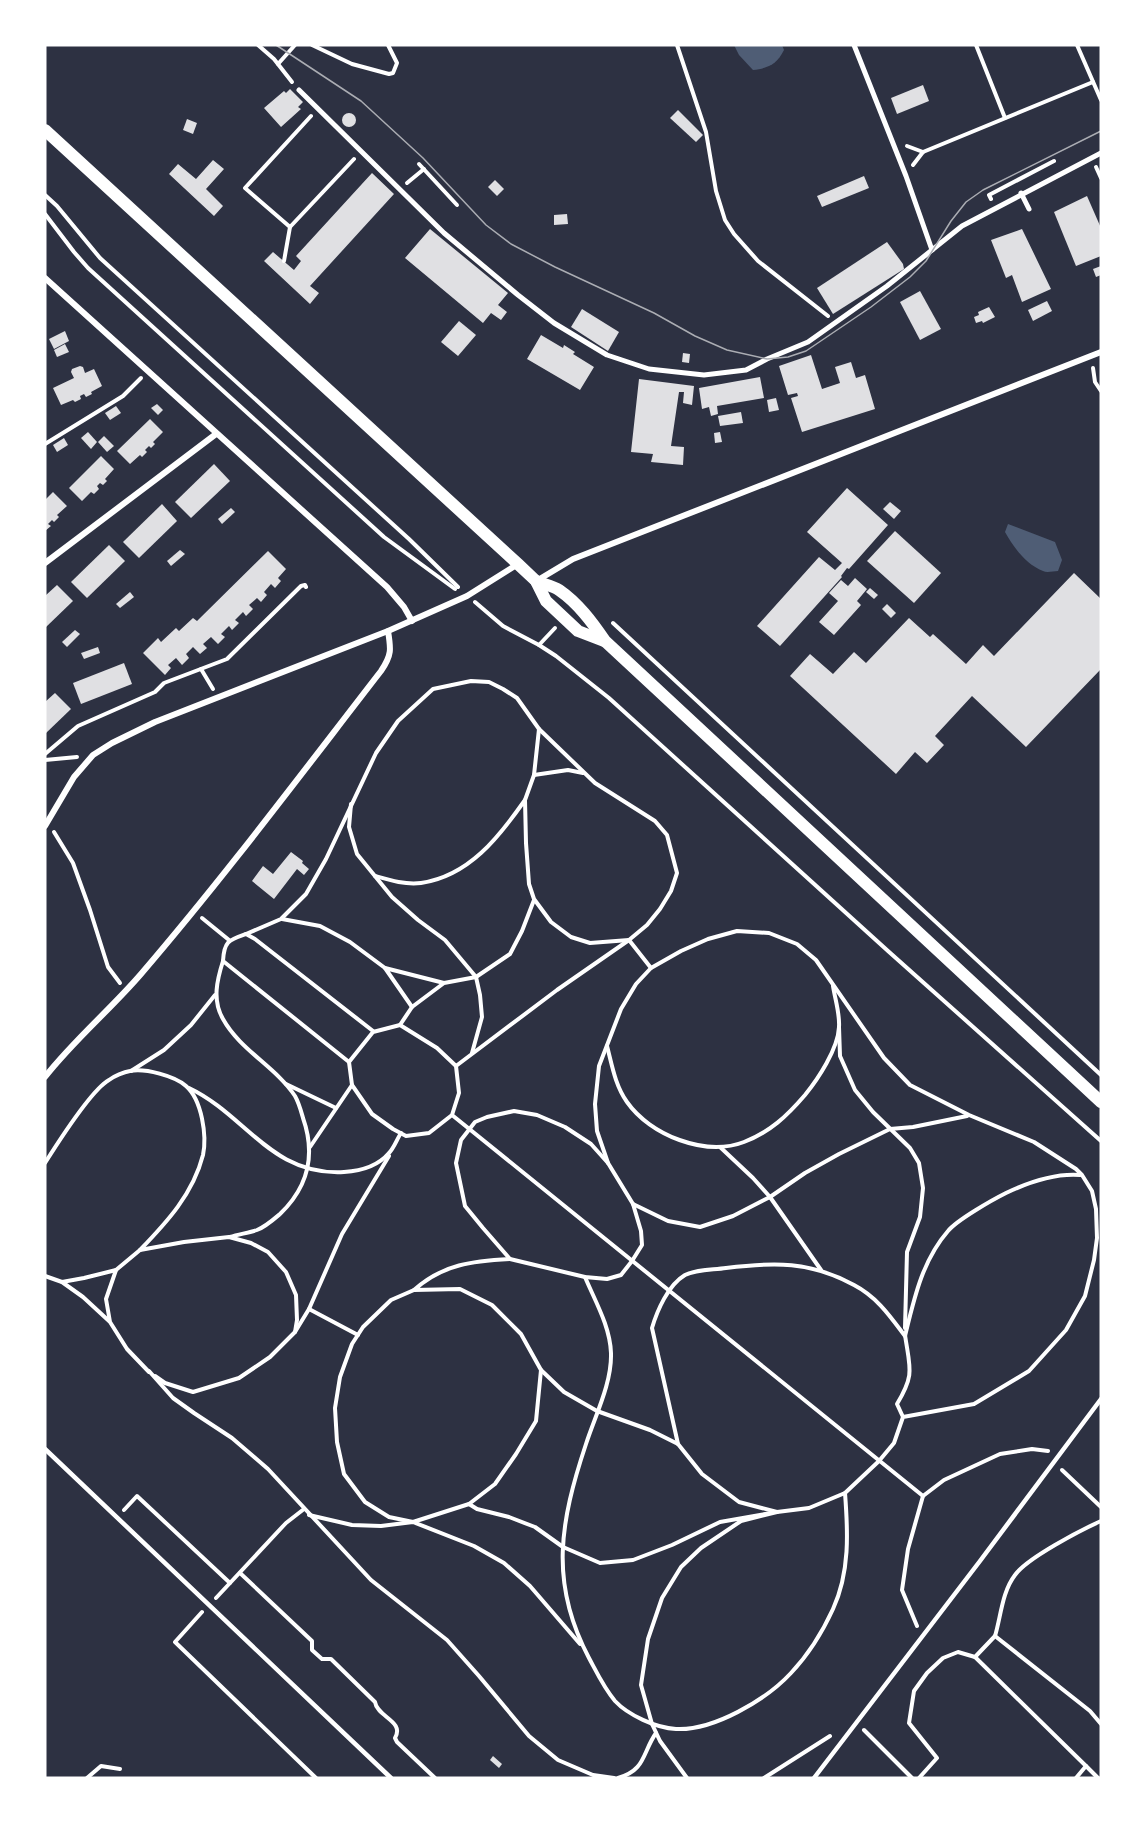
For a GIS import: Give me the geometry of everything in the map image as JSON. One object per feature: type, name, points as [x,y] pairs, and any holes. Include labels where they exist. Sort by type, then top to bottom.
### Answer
[{"type":"main road","points":[[45,130],[518,564],[536,581],[546,601],[578,631],[605,642]]},
{"type":"main road","points":[[536,581],[558,590],[570,600],[590,619],[605,642],[1101,1102]]},
{"type":"street","points":[[854,45],[906,176],[932,250]]},
{"type":"street","points":[[299,90],[444,233],[518,296],[555,323],[607,355],[649,369],[704,375],[746,370],[808,342],[887,286],[962,226],[1101,153]]},
{"type":"street","points":[[1021,194],[1029,209]]},
{"type":"street","points":[[45,279],[387,587],[412,621]]},
{"type":"street","points":[[536,581],[573,558],[1101,352]]},
{"type":"street","points":[[45,563],[216,434]]},
{"type":"street","points":[[46,822],[86,762],[132,732],[412,621],[467,596],[518,564]]},
{"type":"street","points":[[45,1077],[126,991],[193,910],[381,671],[391,651],[388,631]]},
{"type":"lane","points":[[814,1778],[1101,1399]]},
{"type":"lane","points":[[45,1449],[391,1778]]},
{"type":"path","points":[[258,45],[278,64],[299,90]]},
{"type":"path","points":[[278,64],[295,45]]},
{"type":"path","points":[[312,45],[352,64],[389,74],[393,73],[397,63],[388,45]]},
{"type":"path","points":[[677,45],[706,132],[725,220],[758,261],[829,317],[834,324]]},
{"type":"path","points":[[976,45],[1005,118]]},
{"type":"path","points":[[1077,45],[1101,100]]},
{"type":"path","points":[[906,176],[923,152],[1093,82]]},
{"type":"path","points":[[290,227],[245,188],[318,109]]},
{"type":"path","points":[[284,261],[290,227],[361,152]]},
{"type":"path","points":[[419,164],[457,205]]},
{"type":"path","points":[[400,190],[424,169]]},
{"type":"path","points":[[45,195],[57,206],[100,258],[409,539],[467,596],[503,626],[539,645],[609,698],[1101,1141]]},
{"type":"path","points":[[45,214],[88,268],[384,537],[448,586],[467,596]]},
{"type":"path","points":[[1093,355],[1095,382],[1101,391]]},
{"type":"path","points":[[45,444],[123,396],[148,372]]},
{"type":"path","points":[[45,754],[78,726],[155,692],[164,683],[227,659],[301,586],[306,586]]},
{"type":"path","points":[[610,620],[1101,1075]]},
{"type":"path","points":[[201,669],[217,697]]},
{"type":"path","points":[[140,1250],[229,1237],[258,1230],[291,1204],[302,1186],[307,1168],[310,1147],[305,1123],[296,1098],[286,1084],[243,1044],[222,1018],[216,994],[223,961],[223,949],[229,940],[282,919],[306,894],[326,859],[376,753],[398,721],[433,689],[471,681],[489,682],[517,698],[539,729],[595,783],[655,821],[667,835],[676,873],[671,891],[647,925],[456,1066]]},
{"type":"path","points":[[375,876],[399,882],[421,883],[448,875],[472,861],[500,836],[525,800],[534,775],[539,729]]},
{"type":"path","points":[[45,760],[73,756],[86,762]]},
{"type":"path","points":[[534,775],[568,770],[584,773]]},
{"type":"path","points":[[525,800],[529,884],[534,899],[552,922],[571,937],[590,943],[629,940]]},
{"type":"path","points":[[352,801],[349,827],[357,854],[392,897],[445,940],[476,977],[482,1017],[472,1054]]},
{"type":"path","points":[[46,822],[73,863],[108,967],[126,991]]},
{"type":"path","points":[[385,968],[444,983],[476,977],[510,954],[534,899]]},
{"type":"path","points":[[193,910],[229,940]]},
{"type":"path","points":[[282,919],[320,926],[350,942],[385,968],[412,1007]]},
{"type":"path","points":[[608,1163],[597,1131],[595,1104],[599,1066],[621,1009],[636,984],[651,968],[708,939],[737,931],[769,933],[797,944],[816,960],[884,1058],[910,1085],[969,1115],[1034,1142],[1076,1169],[1092,1191],[1096,1209],[1097,1238],[1085,1296],[1065,1330],[1029,1371],[974,1404],[903,1417]]},
{"type":"path","points":[[246,934],[373,1032]]},
{"type":"path","points":[[629,940],[651,968]]},
{"type":"path","points":[[223,961],[349,1062],[352,1085],[372,1114],[406,1136],[429,1133],[452,1115],[459,1093],[456,1066],[438,1048],[400,1025]]},
{"type":"path","points":[[349,1062],[373,1032],[400,1025],[412,1007],[444,983]]},
{"type":"path","points":[[469,1504],[477,1509],[509,1517],[535,1527],[562,1547],[600,1563],[633,1560],[672,1545],[720,1522],[809,1508],[845,1493],[879,1461],[894,1443],[903,1417],[897,1404],[908,1385],[911,1367],[905,1336],[907,1252],[920,1217],[923,1188],[919,1163],[910,1148],[873,1112],[855,1090],[840,1056],[839,1027],[833,984]]},
{"type":"path","points":[[45,1163],[96,1090],[108,1080],[131,1071],[164,1050],[191,1025],[216,994]]},
{"type":"path","points":[[607,1045],[616,1080],[626,1101],[643,1120],[666,1134],[688,1143],[719,1147],[742,1143],[768,1131],[788,1115],[820,1074],[832,1053],[839,1027]]},
{"type":"path","points":[[131,1071],[156,1073],[176,1078],[229,1113],[259,1141],[280,1156],[307,1168],[334,1173],[355,1172],[377,1163],[390,1152]]},
{"type":"path","points":[[286,1084],[336,1108]]},
{"type":"path","points":[[310,1147],[352,1085]]},
{"type":"path","points":[[62,1282],[116,1270],[140,1250],[182,1202],[194,1180],[203,1154],[205,1129],[199,1107],[189,1088]]},
{"type":"path","points":[[510,1259],[465,1206],[456,1163],[461,1140],[475,1122],[514,1111],[537,1115],[565,1127],[591,1144],[608,1163],[633,1204],[641,1231],[642,1245],[621,1275],[607,1279],[585,1277],[510,1259],[479,1261],[452,1267],[426,1279],[414,1290],[391,1300],[363,1327],[352,1344],[340,1377],[335,1408],[337,1442],[344,1474],[365,1502],[389,1517],[412,1522],[474,1546],[504,1563],[530,1586],[584,1647]]},
{"type":"path","points":[[452,1115],[923,1496]]},
{"type":"path","points":[[633,1204],[668,1221],[699,1227],[733,1216],[770,1197],[805,1173],[839,1154],[890,1129],[913,1127],[969,1115]]},
{"type":"path","points":[[149,1371],[165,1383],[193,1392],[239,1378],[270,1357],[295,1332],[309,1309],[342,1234],[401,1133]]},
{"type":"path","points":[[719,1147],[770,1197],[821,1270]]},
{"type":"path","points":[[905,1336],[918,1284],[930,1258],[949,1229],[992,1200],[1029,1182],[1066,1174],[1082,1175]]},
{"type":"path","points":[[229,1237],[251,1243],[268,1252],[286,1272],[296,1295],[295,1332]]},
{"type":"path","points":[[678,1444],[652,1328],[656,1312],[669,1291],[684,1276],[696,1272],[755,1264],[798,1265],[829,1272],[856,1286],[879,1302],[905,1336]]},
{"type":"path","points":[[110,1322],[106,1299],[116,1270]]},
{"type":"path","points":[[45,1276],[62,1282],[83,1297],[110,1322],[127,1349],[173,1398],[232,1438],[268,1469],[371,1580],[447,1640],[529,1736],[558,1760],[593,1775],[616,1778],[629,1775],[639,1767],[656,1732]]},
{"type":"path","points":[[585,1277],[609,1333],[611,1354],[609,1377],[577,1471],[566,1516],[562,1547],[563,1584],[572,1622],[601,1680],[616,1702],[636,1717],[652,1724],[675,1729],[703,1726],[735,1714],[762,1697],[789,1675],[813,1647],[834,1607],[845,1569],[848,1532],[845,1493]]},
{"type":"path","points":[[414,1290],[460,1289],[492,1305],[520,1334],[541,1370],[564,1392],[597,1411],[650,1430],[678,1444],[702,1474],[739,1502],[777,1512]]},
{"type":"path","points":[[309,1309],[358,1335]]},
{"type":"path","points":[[309,1515],[352,1525],[381,1527],[412,1522],[469,1504],[495,1484],[536,1421],[541,1370]]},
{"type":"path","points":[[922,1637],[902,1590],[908,1550],[923,1496],[944,1480],[1000,1454],[1032,1449],[1060,1452]]},
{"type":"path","points":[[1053,1462],[1101,1507]]},
{"type":"path","points":[[117,1518],[137,1496],[230,1583]]},
{"type":"path","points":[[687,1778],[660,1741],[652,1724],[641,1686],[648,1639],[662,1598],[681,1567],[701,1548],[741,1521],[777,1512]]},
{"type":"path","points":[[975,1658],[995,1636],[1007,1591],[1015,1575],[1024,1566],[1081,1530],[1101,1521]]},
{"type":"path","points":[[240,1573],[312,1641],[312,1650],[322,1659],[331,1659],[375,1702],[380,1713],[398,1727],[395,1738],[397,1742],[435,1778]]},
{"type":"path","points":[[995,1636],[1090,1711],[1101,1724]]},
{"type":"path","points":[[919,1778],[937,1758],[909,1723],[914,1691],[927,1673],[943,1658],[958,1652],[975,1658],[1098,1778]]},
{"type":"path","points":[[764,1778],[856,1722],[912,1778]]},
{"type":"path","points":[[276,1747],[280,1743]]},
{"type":"path","points":[[87,1778],[101,1766],[120,1769]]},
{"type":"path","points":[[1076,1778],[1086,1766]]},
{"type":"water","points":[[734,45],[782,45],[784,50],[772,65],[753,70],[739,55]]},
{"type":"water","points":[[1008,524],[1055,542],[1062,560],[1058,571],[1045,572],[1026,560],[1016,550],[1005,532]]},
{"type":"building","points":[[923,85],[929,101],[897,114],[891,98]]},
{"type":"building","points":[[290,89],[303,102],[298,107],[301,109],[281,127],[264,108],[284,91],[286,93]]},
{"type":"building","points":[[678,110],[703,135],[696,142],[670,118]]},
{"type":"building","points":[[346,113],[352,113],[356,120],[352,127],[346,127],[342,123],[342,117]]},
{"type":"building","points":[[187,119],[197,123],[193,134],[183,130]]},
{"type":"building","points":[[213,160],[224,169],[206,189],[223,206],[214,216],[169,174],[178,164],[196,179]]},
{"type":"building","points":[[372,173],[394,194],[310,286],[319,293],[310,304],[264,261],[273,252],[294,270],[301,261],[296,256]]},
{"type":"building","points":[[864,176],[869,188],[822,207],[817,196]]},
{"type":"building","points":[[495,180],[504,189],[497,196],[488,187]]},
{"type":"building","points":[[1087,196],[1101,228],[1101,256],[1076,266],[1054,212]]},
{"type":"building","points":[[567,214],[568,224],[554,225],[554,215]]},
{"type":"building","points":[[430,229],[508,293],[498,305],[507,312],[501,320],[491,313],[483,323],[405,258]]},
{"type":"building","points":[[1022,229],[1051,289],[1022,302],[1012,275],[1006,278],[991,240]]},
{"type":"building","points":[[887,242],[903,264],[904,269],[833,314],[817,288]]},
{"type":"building","points":[[1101,266],[1101,275],[1096,277],[1093,269]]},
{"type":"building","points":[[920,291],[941,329],[920,340],[900,302]]},
{"type":"building","points":[[1047,301],[1052,311],[1033,321],[1028,310]]},
{"type":"building","points":[[989,307],[995,317],[983,323],[982,321],[976,323],[974,317],[979,315],[978,312]]},
{"type":"building","points":[[582,309],[619,332],[608,351],[571,327]]},
{"type":"building","points":[[459,321],[476,335],[458,356],[441,342]]},
{"type":"building","points":[[65,331],[69,341],[54,349],[49,339]]},
{"type":"building","points":[[541,335],[563,348],[564,345],[575,352],[573,354],[594,367],[580,390],[527,359]]},
{"type":"building","points":[[65,344],[69,352],[57,357],[54,350]]},
{"type":"building","points":[[683,353],[690,354],[689,363],[682,362]]},
{"type":"building","points":[[811,355],[822,389],[840,383],[835,367],[851,362],[856,378],[865,375],[875,409],[802,432],[791,398],[798,396],[797,393],[788,395],[779,366]]},
{"type":"building","points":[[83,367],[85,373],[94,369],[102,386],[86,397],[84,394],[75,402],[73,400],[61,405],[53,388],[74,378],[72,369]]},
{"type":"building","points":[[760,377],[764,398],[717,406],[718,414],[711,416],[709,407],[702,409],[699,388]]},
{"type":"building","points":[[639,379],[694,386],[692,405],[683,403],[684,392],[679,392],[671,446],[684,447],[683,465],[651,462],[653,454],[631,452]]},
{"type":"building","points":[[776,398],[779,410],[769,412],[767,400]]},
{"type":"building","points":[[157,404],[163,410],[158,415],[151,408]]},
{"type":"building","points":[[116,406],[121,413],[110,420],[105,413]]},
{"type":"building","points":[[741,412],[743,423],[720,426],[718,416]]},
{"type":"building","points":[[150,419],[163,432],[153,442],[155,444],[151,448],[149,446],[145,450],[147,452],[142,457],[140,455],[130,464],[117,451]]},
{"type":"building","points":[[88,432],[97,442],[91,449],[81,438]]},
{"type":"building","points":[[720,432],[722,442],[715,443],[714,433]]},
{"type":"building","points":[[104,436],[114,446],[107,452],[98,442]]},
{"type":"building","points":[[64,438],[68,445],[57,452],[53,445]]},
{"type":"building","points":[[101,456],[114,469],[103,485],[100,483],[97,486],[99,489],[94,494],[91,492],[82,501],[69,488]]},
{"type":"building","points":[[214,464],[230,481],[191,518],[175,502]]},
{"type":"building","points":[[847,488],[888,525],[849,569],[847,568],[842,577],[780,646],[757,626],[819,557],[835,570],[842,563],[807,532]]},
{"type":"building","points":[[53,492],[67,506],[57,515],[59,517],[54,522],[52,520],[48,524],[51,526],[45,531],[45,500]]},
{"type":"building","points":[[890,502],[901,511],[894,519],[883,509]]},
{"type":"building","points":[[162,504],[177,521],[139,558],[123,542]]},
{"type":"building","points":[[231,508],[235,512],[222,524],[218,519]]},
{"type":"building","points":[[895,531],[941,573],[914,603],[867,561]]},
{"type":"building","points":[[109,545],[125,561],[87,598],[71,582]]},
{"type":"building","points":[[180,550],[185,554],[171,566],[167,561]]},
{"type":"building","points":[[268,551],[286,569],[278,578],[281,581],[275,588],[271,584],[264,592],[267,595],[261,602],[257,598],[249,605],[253,609],[246,616],[243,612],[235,620],[239,623],[232,630],[229,626],[221,634],[225,637],[218,644],[211,637],[203,644],[207,648],[200,654],[193,647],[186,654],[189,658],[182,665],[176,658],[168,665],[171,668],[165,675],[143,653],[158,638],[161,642],[176,628],[179,631],[193,618],[197,621]]},
{"type":"building","points":[[1074,573],[1101,599],[1101,669],[1026,747],[972,696],[935,736],[944,745],[927,763],[915,752],[896,774],[790,676],[810,654],[833,674],[854,652],[866,663],[909,618],[930,637],[933,634],[966,664],[983,645],[994,656]]},
{"type":"building","points":[[855,578],[867,589],[857,601],[861,605],[834,635],[819,622],[838,601],[829,593],[841,580],[848,586]]},
{"type":"building","points":[[57,585],[73,601],[45,628],[45,596]]},
{"type":"building","points":[[870,588],[878,595],[874,599],[866,592]]},
{"type":"building","points":[[130,592],[134,597],[120,608],[116,604]]},
{"type":"building","points":[[887,604],[896,613],[891,618],[882,609]]},
{"type":"building","points":[[75,630],[80,634],[67,647],[62,642]]},
{"type":"building","points":[[98,647],[100,653],[84,659],[81,653]]},
{"type":"building","points":[[124,663],[132,684],[81,704],[73,683]]},
{"type":"building","points":[[55,693],[71,709],[45,734],[45,702]]},
{"type":"building","points":[[291,852],[309,869],[304,875],[297,869],[274,899],[252,881],[263,866],[273,874]]},
{"type":"building","points":[[493,1756],[502,1764],[499,1768],[490,1760]]},
{"type":"tram line","points":[[276,45],[361,101],[423,158],[486,225],[511,244],[654,313],[695,336],[727,350],[767,359],[788,357],[806,351],[871,307],[910,277],[926,261],[966,202],[983,190],[1101,131]]}]
